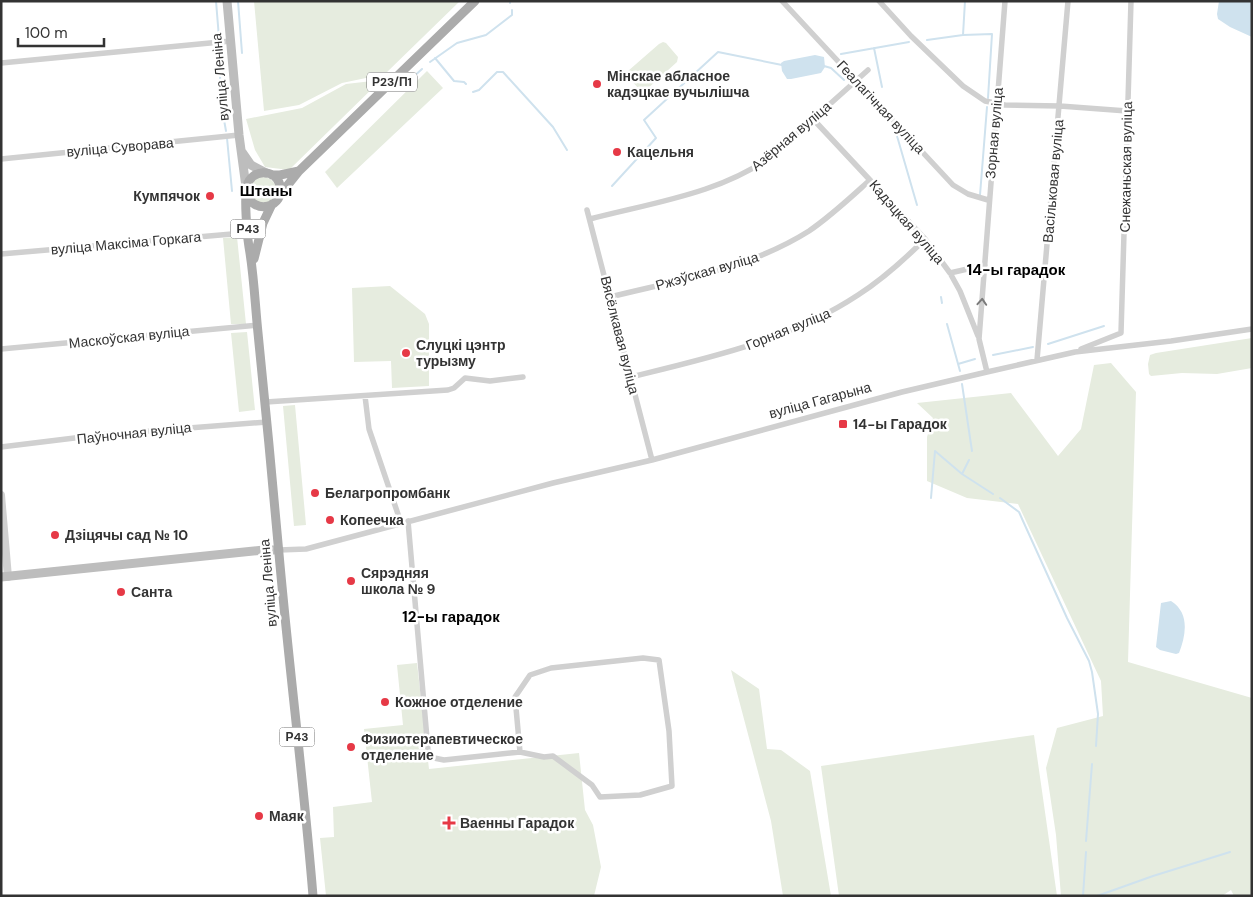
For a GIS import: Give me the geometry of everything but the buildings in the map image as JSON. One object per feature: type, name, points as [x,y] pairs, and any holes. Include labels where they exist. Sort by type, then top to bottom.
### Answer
[{"type":"main road","name":"вуліца Леніна","points":[[227,1],[239,135],[253,240],[252,267],[313,896]]},
{"type":"main road","name":"Р23/П1","points":[[279,197],[299,171],[475,1]]},
{"type":"main road","points":[[241,150],[251,165],[269,174],[279,182],[279,197]]},
{"type":"main road","points":[[246,189],[253,176],[280,175],[299,171]]},
{"type":"main road","name":"Р43","points":[[246,189],[248,197],[261,207],[272,204],[279,197]]},
{"type":"main road","name":"вуліца Леніна","points":[[253,240],[272,204]]},
{"type":"main road","name":"вуліца Гагарына","points":[[5,577],[279,550]]},
{"type":"street","name":"Геалагічная вуліца","points":[[782,1],[953,185],[968,194],[988,200]]},
{"type":"street","points":[[879,1],[911,36],[963,86],[985,101],[1005,105],[1060,106],[1127,111]]},
{"type":"street","name":"Зорная вуліца","points":[[987,372],[979,339],[988,200],[1005,1]]},
{"type":"street","name":"Васільковая вуліца","points":[[1037,360],[1068,1]]},
{"type":"street","name":"Снежаньская вуліца","points":[[1075,352],[1121,333],[1130,1]]},
{"type":"street","points":[[1,63],[231,40]]},
{"type":"street","name":"Азёрная вуліца","points":[[590,219],[683,195],[742,175],[766,160],[868,70]]},
{"type":"street","name":"Кадэцкая вуліца","points":[[813,119],[925,239],[950,273],[971,316],[979,339]]},
{"type":"street","name":"вуліца Суворава","points":[[1,159],[239,135]]},
{"type":"street","name":"Ржэўская вуліца","points":[[610,297],[751,260],[808,231],[834,213],[870,180]]},
{"type":"street","name":"Вясёлкавая вуліца","points":[[587,210],[652,460]]},
{"type":"street","name":"вуліца Максіма Горкага","points":[[1,254],[232,234],[243,234],[253,240]]},
{"type":"street","name":"Горная вуліца","points":[[631,377],[724,354],[808,323],[858,295],[887,274],[925,239]]},
{"type":"street","points":[[950,273],[985,265]]},
{"type":"street","name":"Маскоўская вуліца","points":[[1,349],[258,325]]},
{"type":"street","name":"вуліца Гагарына","points":[[279,550],[306,550],[408,521],[553,483],[652,460],[902,392],[1037,360],[1075,352],[1252,329]]},
{"type":"street","points":[[266,402],[448,390],[454,388],[465,378],[490,381],[523,377]]},
{"type":"street","points":[[365,396],[369,429],[401,523]]},
{"type":"street","name":"Паўночная вуліца","points":[[1,447],[99,435],[267,422]]},
{"type":"street","points":[[1,495],[5,577]]},
{"type":"street","points":[[408,521],[428,750],[434,758],[444,760],[520,752],[544,757],[553,756],[592,785],[600,797],[640,795],[672,786],[669,731],[659,660],[643,658],[551,668],[530,675],[515,697],[520,752]]},
{"type":"shaded area","points":[[254,1],[460,1],[385,74],[342,83],[299,105],[264,111]]},
{"type":"shaded area","points":[[663,42],[678,57],[677,62],[646,90],[640,90],[628,77],[628,71]]},
{"type":"shaded area","points":[[427,71],[443,88],[337,188],[325,172]]},
{"type":"shaded area","points":[[381,80],[289,170],[265,167],[255,150],[246,119],[302,108],[346,84]]},
{"type":"shaded area","points":[[263,177],[272,181],[276,190],[272,199],[263,203],[254,199],[250,190],[254,181]]},
{"type":"shaded area","points":[[237,237],[246,324],[231,324],[223,238]]},
{"type":"shaded area","points":[[390,286],[425,314],[429,324],[429,386],[392,388],[391,361],[354,362],[352,288]]},
{"type":"shaded area","points":[[247,332],[255,410],[239,412],[231,333]]},
{"type":"shaded area","points":[[1252,338],[1252,368],[1217,374],[1182,373],[1151,376],[1149,374],[1148,364],[1150,355]]},
{"type":"shaded area","points":[[1111,363],[1136,392],[1128,662],[1252,698],[1252,896],[1234,896],[1231,890],[1222,896],[1061,896],[1056,835],[1046,768],[1057,728],[1103,716],[1101,681],[1018,504],[967,498],[927,481],[927,437],[933,418],[917,403],[1011,393],[1058,456],[1081,429],[1094,365]]},
{"type":"shaded area","points":[[295,405],[306,525],[294,526],[283,406]]},
{"type":"shaded area","points":[[417,663],[429,769],[579,753],[585,810],[593,825],[601,867],[594,896],[326,896],[320,838],[334,837],[333,807],[372,802],[364,729],[403,725],[397,665]]},
{"type":"shaded area","points":[[731,670],[759,689],[767,749],[781,750],[810,771],[831,896],[783,896],[771,821]]},
{"type":"shaded area","points":[[1034,735],[1057,896],[839,896],[821,766]]},
{"type":"water","points":[[1219,1],[1252,1],[1252,37],[1218,19]]},
{"type":"water","points":[[815,55],[824,57],[825,67],[821,73],[787,79],[782,71],[781,63]]},
{"type":"water","points":[[1171,601],[1181,612],[1185,625],[1179,653],[1176,654],[1160,650],[1156,647],[1161,603]]},
{"type":"waterway","points":[[216,1],[219,38]]},
{"type":"waterway","points":[[238,1],[242,53]]},
{"type":"waterway","points":[[963,35],[965,1]]},
{"type":"waterway","points":[[430,62],[457,43],[486,35],[512,15],[512,10]]},
{"type":"waterway","points":[[927,40],[963,35],[992,34],[988,98]]},
{"type":"waterway","points":[[841,54],[909,42]]},
{"type":"waterway","points":[[219,45],[221,103],[226,131]]},
{"type":"waterway","points":[[874,48],[882,87]]},
{"type":"waterway","points":[[612,186],[656,138],[644,120],[718,52],[782,65]]},
{"type":"waterway","points":[[435,58],[454,81],[466,84]]},
{"type":"waterway","points":[[824,66],[831,68],[844,80]]},
{"type":"waterway","points":[[400,89],[422,69]]},
{"type":"waterway","points":[[473,92],[479,90],[497,72],[503,72],[553,127],[567,150]]},
{"type":"waterway","points":[[980,195],[987,107]]},
{"type":"waterway","points":[[897,136],[917,205]]},
{"type":"waterway","points":[[227,138],[232,191]]},
{"type":"waterway","points":[[941,297],[942,303]]},
{"type":"waterway","points":[[947,324],[960,371]]},
{"type":"waterway","points":[[1048,344],[1104,326]]},
{"type":"waterway","points":[[993,355],[1033,347]]},
{"type":"waterway","points":[[958,364],[975,359]]},
{"type":"waterway","points":[[962,384],[972,451]]},
{"type":"waterway","points":[[931,498],[935,451],[962,474],[969,460]]},
{"type":"waterway","points":[[962,474],[993,494]]},
{"type":"waterway","points":[[1000,498],[1019,512],[1067,618],[1089,661],[1098,714],[1096,746]]},
{"type":"waterway","points":[[1086,841],[1092,764]]},
{"type":"waterway","points":[[1083,896],[1086,852]]},
{"type":"waterway","points":[[1097,896],[1230,852]]},
{"type":"place","name":"Мінскае абласное кадэцкае вучылішча","points":[[597,84]]},
{"type":"place","name":"Кацельня","points":[[617,152]]},
{"type":"place","name":"Кумпячок","points":[[210,196]]},
{"type":"place","name":"Слуцкі цэнтр турызму","points":[[406,353]]},
{"type":"place","name":"14-ы Гарадок","points":[[843,424]]},
{"type":"place","name":"Белагропромбанк","points":[[315,493]]},
{"type":"place","name":"Копеечка","points":[[330,520]]},
{"type":"place","name":"Дзіцячы сад № 10","points":[[55,535]]},
{"type":"place","name":"Сярэдняя школа № 9","points":[[351,581]]},
{"type":"place","name":"Санта","points":[[121,592]]},
{"type":"place","name":"Кожное отделение","points":[[385,702]]},
{"type":"place","name":"Физиотерапевтическое отделение","points":[[351,747]]},
{"type":"place","name":"Маяк","points":[[259,816]]},
{"type":"place","name":"Ваенны Гарадок","points":[[449,823]]},
{"type":"district","name":"Штаны","points":[[266,191]]},
{"type":"district","name":"14-ы гарадок","points":[[1016,270]]},
{"type":"district","name":"12-ы гарадок","points":[[451,617]]}]
